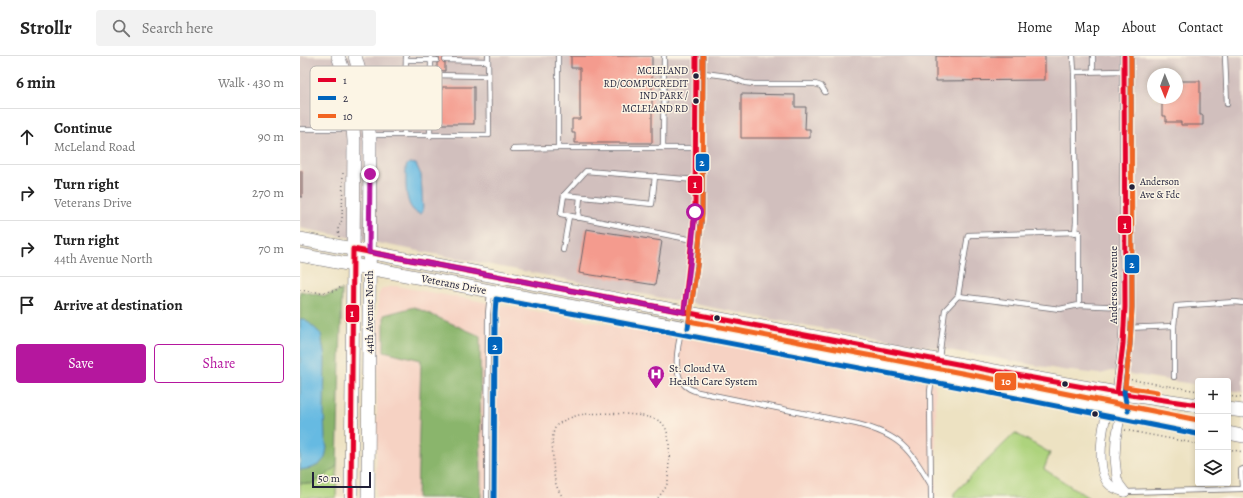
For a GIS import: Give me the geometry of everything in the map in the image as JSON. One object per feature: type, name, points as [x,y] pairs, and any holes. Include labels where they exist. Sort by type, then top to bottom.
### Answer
[{"type":"main road","name":"44th Avenue North","points":[[338,56],[342,66]]},
{"type":"main road","name":"44th Avenue North","points":[[355,56],[358,66]]},
{"type":"main road","name":"44th Avenue North","points":[[351,498],[353,130]]},
{"type":"main road","name":"44th Avenue North","points":[[368,498],[369,130]]},
{"type":"main road","name":"Veterans Drive","points":[[300,239],[938,360],[1117,393],[1195,405]]},
{"type":"main road","name":"Veterans Drive","points":[[300,255],[932,374],[1195,426]]},
{"type":"main road","points":[[1231,409],[1243,411]]},
{"type":"main road","points":[[1231,434],[1243,436]]},
{"type":"street","name":"Anderson Avenue","points":[[1124,56],[1125,328],[1117,393],[1121,412],[1116,447],[1115,468],[1119,484],[1125,492]]},
{"type":"street","points":[[682,327],[684,312]]},
{"type":"street","name":"Anderson Avenue","points":[[1117,393],[1108,409],[1102,445],[1102,470],[1108,483],[1113,488],[1125,492]]},
{"type":"lane","points":[[558,56],[558,148]]},
{"type":"lane","points":[[663,148],[664,56]]},
{"type":"lane","points":[[684,312],[693,240],[696,180],[696,56]]},
{"type":"lane","points":[[1073,56],[1075,233]]},
{"type":"lane","points":[[1093,56],[1093,72]]},
{"type":"lane","points":[[1225,56],[1227,104]]},
{"type":"lane","points":[[406,58],[431,58],[437,60]]},
{"type":"lane","points":[[370,135],[489,135],[488,58],[445,60]]},
{"type":"lane","points":[[1074,72],[1124,71]]},
{"type":"lane","points":[[696,72],[727,76],[745,83],[754,84],[815,84],[821,86],[825,92]]},
{"type":"lane","points":[[442,75],[488,76]]},
{"type":"lane","points":[[404,135],[405,130]]},
{"type":"lane","points":[[430,130],[430,136]]},
{"type":"lane","points":[[513,149],[696,148]]},
{"type":"lane","points":[[693,240],[561,214],[564,195],[586,171],[696,180]]},
{"type":"lane","points":[[564,195],[652,204],[655,176]]},
{"type":"lane","points":[[578,218],[580,196]]},
{"type":"lane","points":[[563,250],[569,216]]},
{"type":"lane","points":[[938,360],[945,310],[958,296],[968,235],[1080,232],[1079,305]]},
{"type":"lane","points":[[488,498],[488,314],[490,291]]},
{"type":"lane","points":[[958,296],[1060,309],[1079,305],[1125,307]]},
{"type":"lane","points":[[1174,377],[1174,326],[1176,306],[1235,302],[1243,303]]},
{"type":"lane","points":[[1125,328],[1174,326]]},
{"type":"lane","points":[[682,327],[677,364],[682,382],[688,388],[698,392],[876,429],[894,437],[905,447],[931,485]]},
{"type":"lane","points":[[931,498],[930,392],[932,374]]},
{"type":"lane","points":[[1125,492],[1243,488],[1241,470],[1243,469]]},
{"type":"path","points":[[340,247],[338,229],[342,220],[343,171]]},
{"type":"path","points":[[300,290],[316,292],[329,291],[344,285]]},
{"type":"path","points":[[1119,378],[1195,391]]},
{"type":"path","points":[[1231,396],[1243,398]]},
{"type":"path","points":[[564,498],[560,494],[554,481],[553,439],[556,426],[562,421],[579,415],[604,414],[648,417],[662,422],[666,429],[668,438],[668,481],[664,491],[658,498]]},
{"type":"path","points":[[1118,429],[1195,443]]},
{"type":"path","points":[[1231,450],[1243,452]]},
{"type":"shaded area","points":[[300,56],[1243,56],[1243,392],[1231,390],[1231,378],[1195,378],[1195,385],[1112,371],[1100,374],[1063,370],[792,323],[300,228]]},
{"type":"shaded area","name":"St. Cloud VA Health Care System","points":[[395,286],[935,384],[936,498],[376,498],[378,296],[384,288]]},
{"type":"green space","points":[[342,290],[337,466],[324,477],[311,484],[300,483],[300,291],[325,296]]},
{"type":"green space","points":[[414,307],[480,336],[481,498],[417,498],[421,360],[384,351],[384,315]]},
{"type":"green space","points":[[1015,433],[1050,453],[1044,469],[1089,498],[954,498],[954,493]]},
{"type":"green space","points":[[337,466],[336,498],[300,498],[300,483],[311,484],[324,477]]},
{"type":"water","points":[[409,163],[416,164],[421,175],[423,211],[421,214],[415,212],[411,208],[407,196],[406,166]]},
{"type":"water","points":[[300,319],[305,319],[321,334],[325,359],[324,411],[325,439],[327,448],[325,458],[320,464],[312,468],[300,470]]},
{"type":"building","points":[[437,56],[445,56],[445,71],[442,71],[442,66],[437,66]]},
{"type":"building","points":[[571,56],[652,56],[652,143],[575,143],[575,133],[572,133],[572,119],[580,119],[580,68],[571,68]]},
{"type":"building","points":[[936,56],[1045,56],[1045,80],[936,81]]},
{"type":"building","points":[[1183,81],[1200,81],[1200,115],[1203,115],[1203,125],[1181,125],[1181,122],[1166,122],[1166,116],[1162,116],[1162,104],[1183,104]]},
{"type":"building","points":[[442,87],[474,87],[474,124],[442,124]]},
{"type":"building","points":[[741,94],[795,95],[795,107],[806,107],[805,129],[810,129],[810,138],[741,138]]},
{"type":"building","points":[[300,171],[302,171],[302,197],[300,197]]},
{"type":"building","points":[[586,229],[662,241],[655,285],[579,273]]},
{"type":"transit line","name":"1","points":[[684,312],[695,212],[696,56]]},
{"type":"transit line","name":"2","points":[[688,328],[697,266],[702,213],[703,56]]},
{"type":"transit line","name":"10","points":[[703,56],[702,213],[697,266],[689,321],[1195,419]]},
{"type":"transit line","name":"1","points":[[1117,393],[1123,344],[1125,307],[1124,56]]},
{"type":"transit line","name":"2","points":[[1128,411],[1124,393],[1130,345],[1132,307],[1131,56]]},
{"type":"transit line","name":"10","points":[[1131,56],[1132,307],[1130,345],[1125,387],[1157,392]]},
{"type":"transit line","name":"1","points":[[351,498],[353,249],[989,370],[1117,393],[1195,405]]},
{"type":"transit line","name":"2","points":[[494,498],[496,299],[986,392],[1195,434]]},
{"type":"place","name":"MCLELAND RD/COMPUCREDIT","points":[[696,76]]},
{"type":"place","name":"IND PARK / MCLELAND RD","points":[[696,101]]},
{"type":"place","name":"Anderson Ave & Fdc","points":[[1132,187]]},
{"type":"place","name":"St. Cloud VA Health Care System","points":[[656,389]]},
{"type":"route","points":[[370,174],[369,252],[684,312],[695,212]]}]
